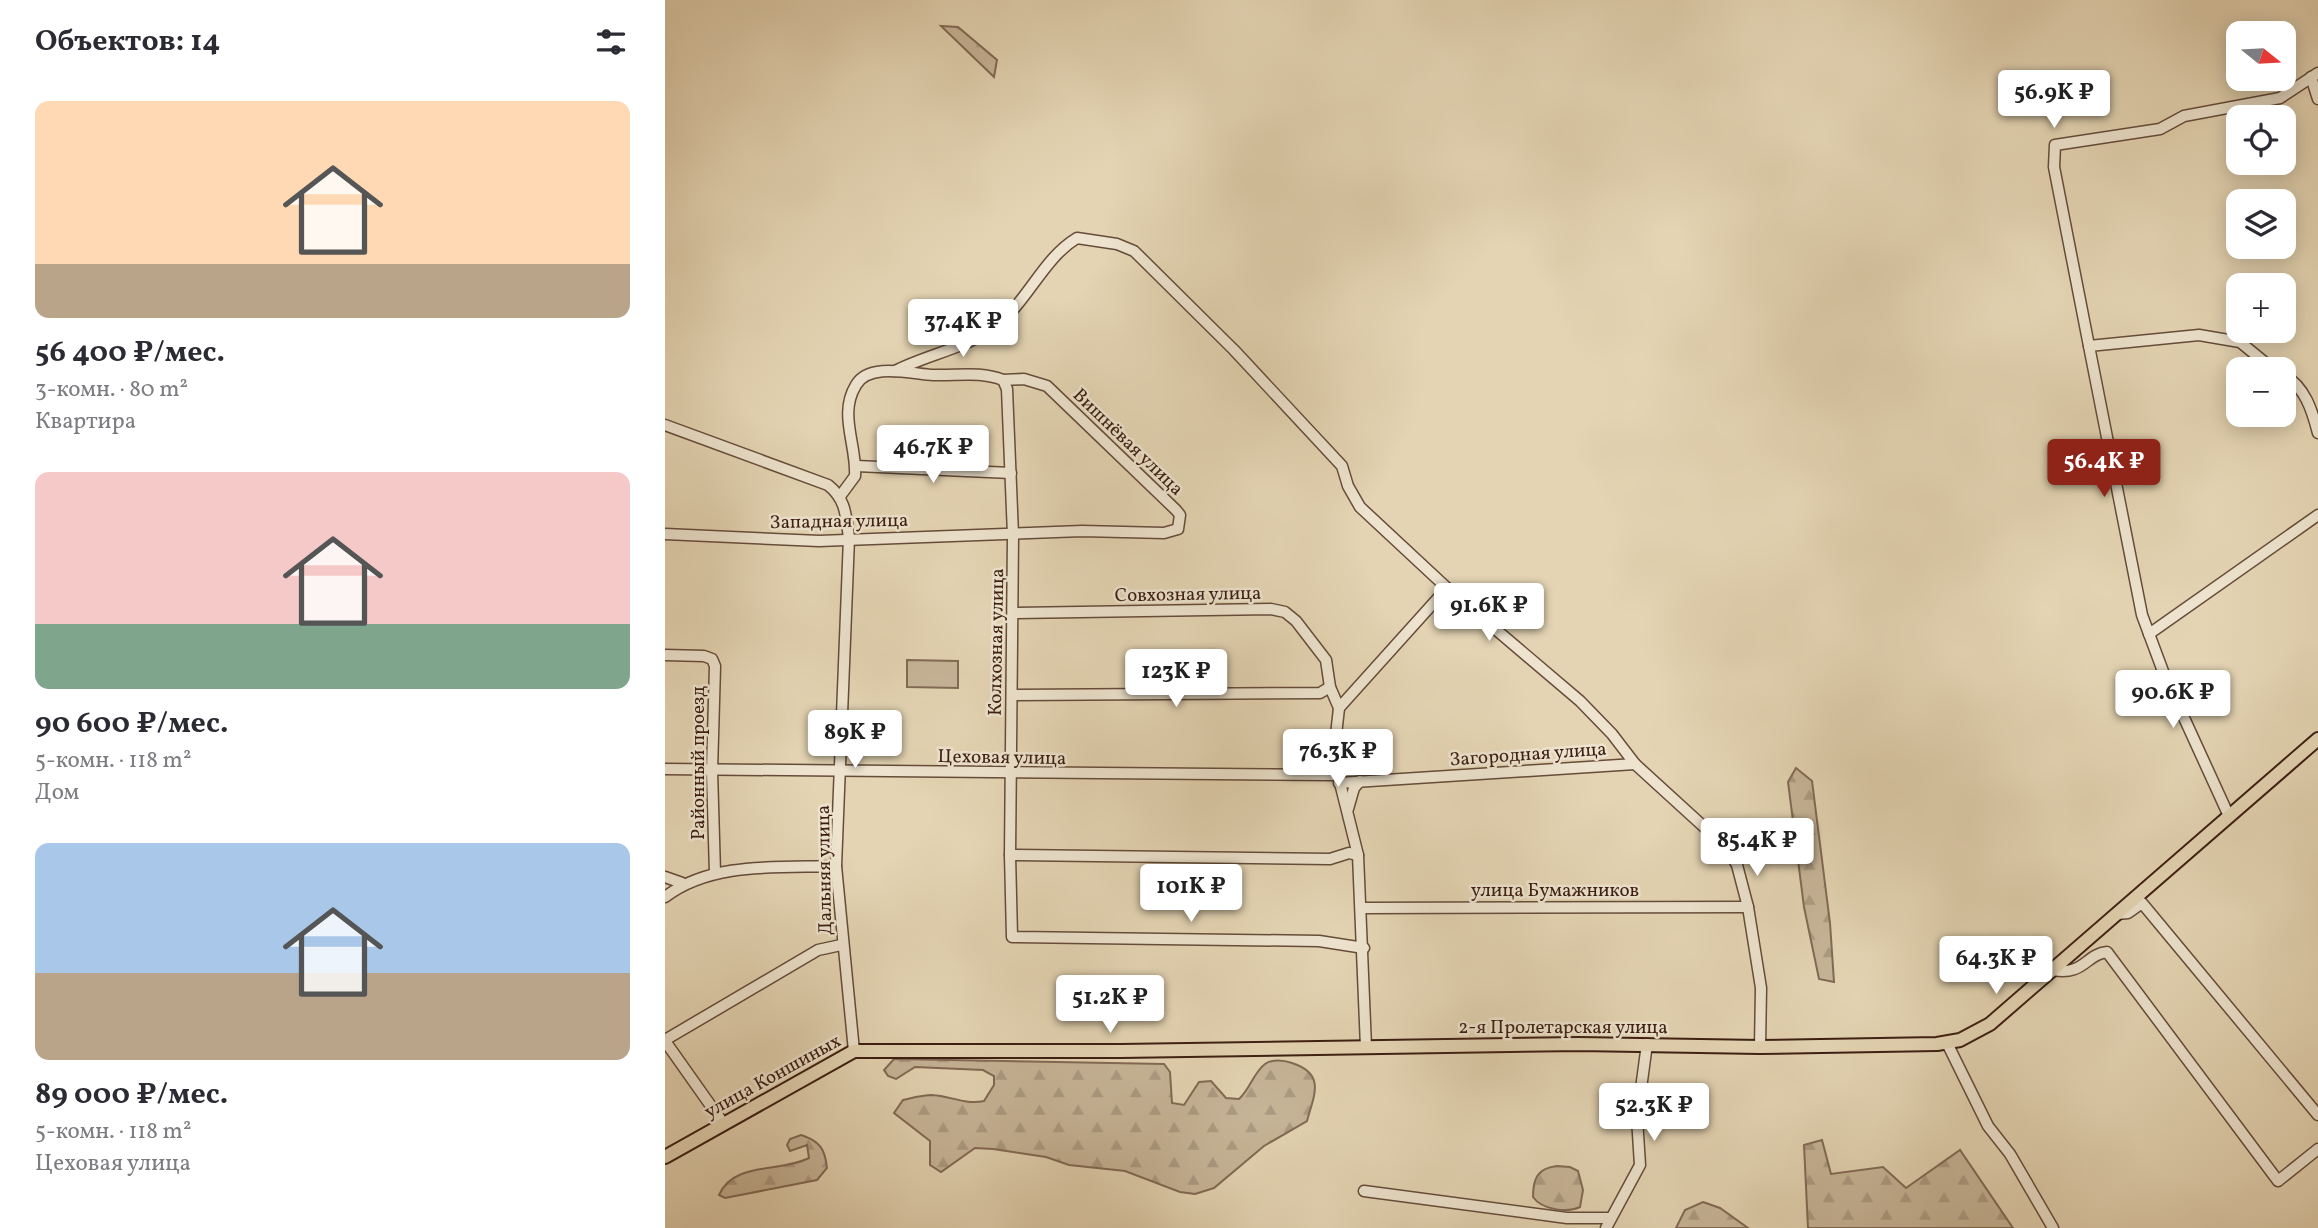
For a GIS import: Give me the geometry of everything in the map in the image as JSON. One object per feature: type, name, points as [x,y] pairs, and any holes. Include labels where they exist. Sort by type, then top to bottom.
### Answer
[{"type":"main road","points":[[2228,814],[2318,739]]},
{"type":"main road","name":"2-я Пролетарская улица","points":[[1366,1047],[1647,1044],[1760,1047],[1947,1043],[1974,1035],[2053,970],[2228,814]]},
{"type":"main road","name":"улица Коншиных","points":[[665,1157],[853,1051],[1366,1047]]},
{"type":"street","points":[[2228,814],[2142,615],[2054,167],[2055,145],[2160,129],[2184,116],[2280,98],[2315,75],[2318,99]]},
{"type":"street","points":[[895,371],[993,328],[1010,313],[1065,245],[1077,238],[1117,244],[1134,251],[1162,276],[1342,466],[1348,486],[1360,507],[1447,588],[1580,701],[1612,734],[1635,764],[1726,847],[1737,865],[1748,907],[1761,988],[1760,1047]]},
{"type":"street","points":[[2089,346],[2199,335],[2240,342],[2258,357]]},
{"type":"street","points":[[665,425],[828,485],[841,495],[851,485],[856,466],[847,421],[856,384],[865,376],[895,371],[973,374],[1005,385]]},
{"type":"street","name":"Вишнёвая улица","points":[[1005,385],[1024,380],[1047,386],[1180,515],[1178,529],[1164,533],[1082,531],[1013,535]]},
{"type":"street","points":[[2296,382],[2315,410],[2318,433]]},
{"type":"street","name":"Колхозная улица","points":[[1005,385],[1011,473],[1014,613],[1010,774],[1012,937],[1319,941],[1364,948]]},
{"type":"street","points":[[856,466],[1011,473]]},
{"type":"street","name":"Дальняя улица","points":[[841,495],[849,538],[836,866],[841,945],[853,1051]]},
{"type":"street","points":[[2149,634],[2318,515]]},
{"type":"street","name":"Западная улица","points":[[665,534],[818,541],[1013,535]]},
{"type":"street","points":[[1339,708],[1447,588]]},
{"type":"street","name":"Совхозная улица","points":[[1014,613],[1271,609],[1285,612],[1296,621],[1326,660],[1330,687],[1339,708],[1336,743],[1339,779],[1358,855],[1364,948],[1366,1047]]},
{"type":"street","name":"Районный проезд","points":[[665,655],[704,656],[712,659],[715,666],[712,771],[715,873]]},
{"type":"street","points":[[1012,695],[1320,693],[1330,687]]},
{"type":"street","name":"Загородная улица","points":[[1339,779],[1360,782],[1635,764]]},
{"type":"street","name":"Цеховая улица","points":[[665,769],[1339,779]]},
{"type":"street","points":[[1347,813],[1355,788],[1360,782]]},
{"type":"street","points":[[1010,855],[1331,859],[1349,853],[1358,855]]},
{"type":"street","points":[[665,897],[683,883],[715,873],[836,866]]},
{"type":"street","points":[[665,877],[683,883]]},
{"type":"street","points":[[2117,914],[2127,913],[2142,903],[2318,1115]]},
{"type":"street","name":"улица Бумажников","points":[[1362,908],[1748,907]]},
{"type":"street","points":[[723,1123],[665,1041],[818,950],[841,945]]},
{"type":"street","points":[[2053,970],[2080,969],[2102,952],[2113,957],[2278,1181],[2318,1149]]},
{"type":"street","points":[[1947,1043],[1988,1126],[2010,1154],[2053,1228]]},
{"type":"street","points":[[1364,1191],[1607,1223],[1640,1165],[1637,1118],[1647,1044]]},
{"type":"green space","points":[[941,26],[958,27],[997,60],[994,77]]},
{"type":"green space","points":[[907,660],[958,661],[958,688],[907,687]]},
{"type":"green space","points":[[1796,768],[1812,781],[1830,923],[1834,982],[1819,979],[1804,907],[1788,782]]},
{"type":"green space","points":[[894,1059],[1164,1064],[1170,1072],[1172,1103],[1184,1105],[1199,1082],[1211,1081],[1226,1098],[1239,1099],[1261,1067],[1268,1062],[1289,1062],[1303,1068],[1314,1079],[1315,1086],[1307,1121],[1264,1146],[1214,1188],[1195,1194],[1180,1192],[1125,1171],[1069,1165],[1046,1157],[993,1149],[975,1148],[941,1172],[930,1165],[930,1141],[894,1113],[903,1100],[932,1095],[971,1102],[984,1101],[994,1085],[994,1076],[983,1070],[915,1067],[896,1079],[888,1076],[884,1070]]},
{"type":"green space","points":[[801,1135],[817,1143],[825,1156],[827,1168],[817,1180],[725,1198],[719,1195],[726,1184],[746,1172],[797,1163],[809,1158],[807,1145],[790,1151],[787,1145],[790,1139]]},
{"type":"green space","points":[[1822,1140],[1831,1174],[1883,1167],[1906,1188],[1960,1150],[2013,1228],[1808,1228],[1804,1145]]},
{"type":"green space","points":[[1557,1166],[1578,1171],[1583,1190],[1580,1207],[1555,1209],[1542,1205],[1533,1197],[1538,1175],[1545,1169]]},
{"type":"green space","points":[[1703,1202],[1720,1208],[1748,1228],[1676,1228],[1685,1210]]}]
